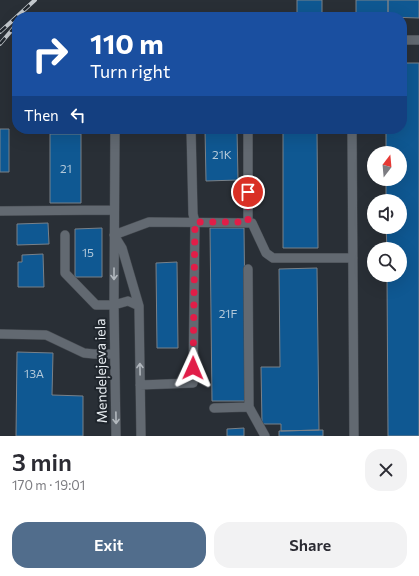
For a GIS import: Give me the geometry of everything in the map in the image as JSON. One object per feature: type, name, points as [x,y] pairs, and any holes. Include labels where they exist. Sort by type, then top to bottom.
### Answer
[{"type":"street","points":[[407,40],[419,40]]},
{"type":"street","name":"Mendeļejeva iela","points":[[115,134],[114,354],[116,436]]},
{"type":"street","points":[[140,384],[193,383],[195,222],[190,134]]},
{"type":"street","points":[[248,134],[248,222]]},
{"type":"street","points":[[352,134],[354,436]]},
{"type":"street","points":[[0,211],[114,210]]},
{"type":"street","points":[[141,436],[139,306],[122,248],[114,235],[149,222],[248,222],[252,223],[266,253],[272,258],[353,258]]},
{"type":"street","points":[[65,235],[65,273],[96,306],[114,305]]},
{"type":"street","points":[[248,269],[250,407],[265,436]]},
{"type":"street","name":"Mendeļejeva iela","points":[[114,305],[128,301],[139,306]]},
{"type":"street","points":[[0,334],[46,335],[84,353],[114,354]]},
{"type":"street","points":[[214,408],[250,407]]},
{"type":"building","points":[[297,0],[322,0],[322,12],[297,12]]},
{"type":"building","points":[[356,0],[388,0],[388,12],[356,12]]},
{"type":"building","points":[[388,0],[419,0],[419,18],[407,18],[407,12],[388,12]]},
{"type":"building","points":[[407,63],[419,63],[419,436],[388,436],[387,282],[407,282],[407,242],[387,242],[386,234],[407,234],[407,194],[386,194],[386,186],[407,186],[407,146],[386,146],[386,134],[407,134]]},
{"type":"building","points":[[0,129],[9,129],[9,172],[0,172]]},
{"type":"building","points":[[50,134],[81,134],[81,203],[50,203]]},
{"type":"building","points":[[205,134],[237,134],[238,180],[206,181]]},
{"type":"building","points":[[283,134],[317,134],[318,248],[283,248]]},
{"type":"building","points":[[48,223],[49,244],[17,245],[17,224]]},
{"type":"building","points":[[102,228],[102,277],[75,277],[75,229]]},
{"type":"building","points":[[210,228],[244,228],[246,401],[212,401]]},
{"type":"building","points":[[43,254],[44,287],[18,287],[18,262],[22,262],[22,255]]},
{"type":"building","points":[[177,262],[178,348],[157,348],[156,263]]},
{"type":"building","points":[[317,268],[319,430],[281,431],[281,424],[262,424],[261,367],[280,367],[279,269]]},
{"type":"building","points":[[17,352],[53,353],[52,395],[83,396],[83,436],[16,436]]},
{"type":"building","points":[[244,428],[244,436],[227,436],[227,429]]},
{"type":"building","points":[[323,430],[323,436],[279,436],[279,431]]},
{"type":"railway","points":[[22,12],[35,0]]},
{"type":"railway","points":[[0,32],[12,21]]},
{"type":"railway","points":[[0,44],[12,30]]},
{"type":"route","points":[[193,368],[195,222],[248,222],[248,192]]}]
